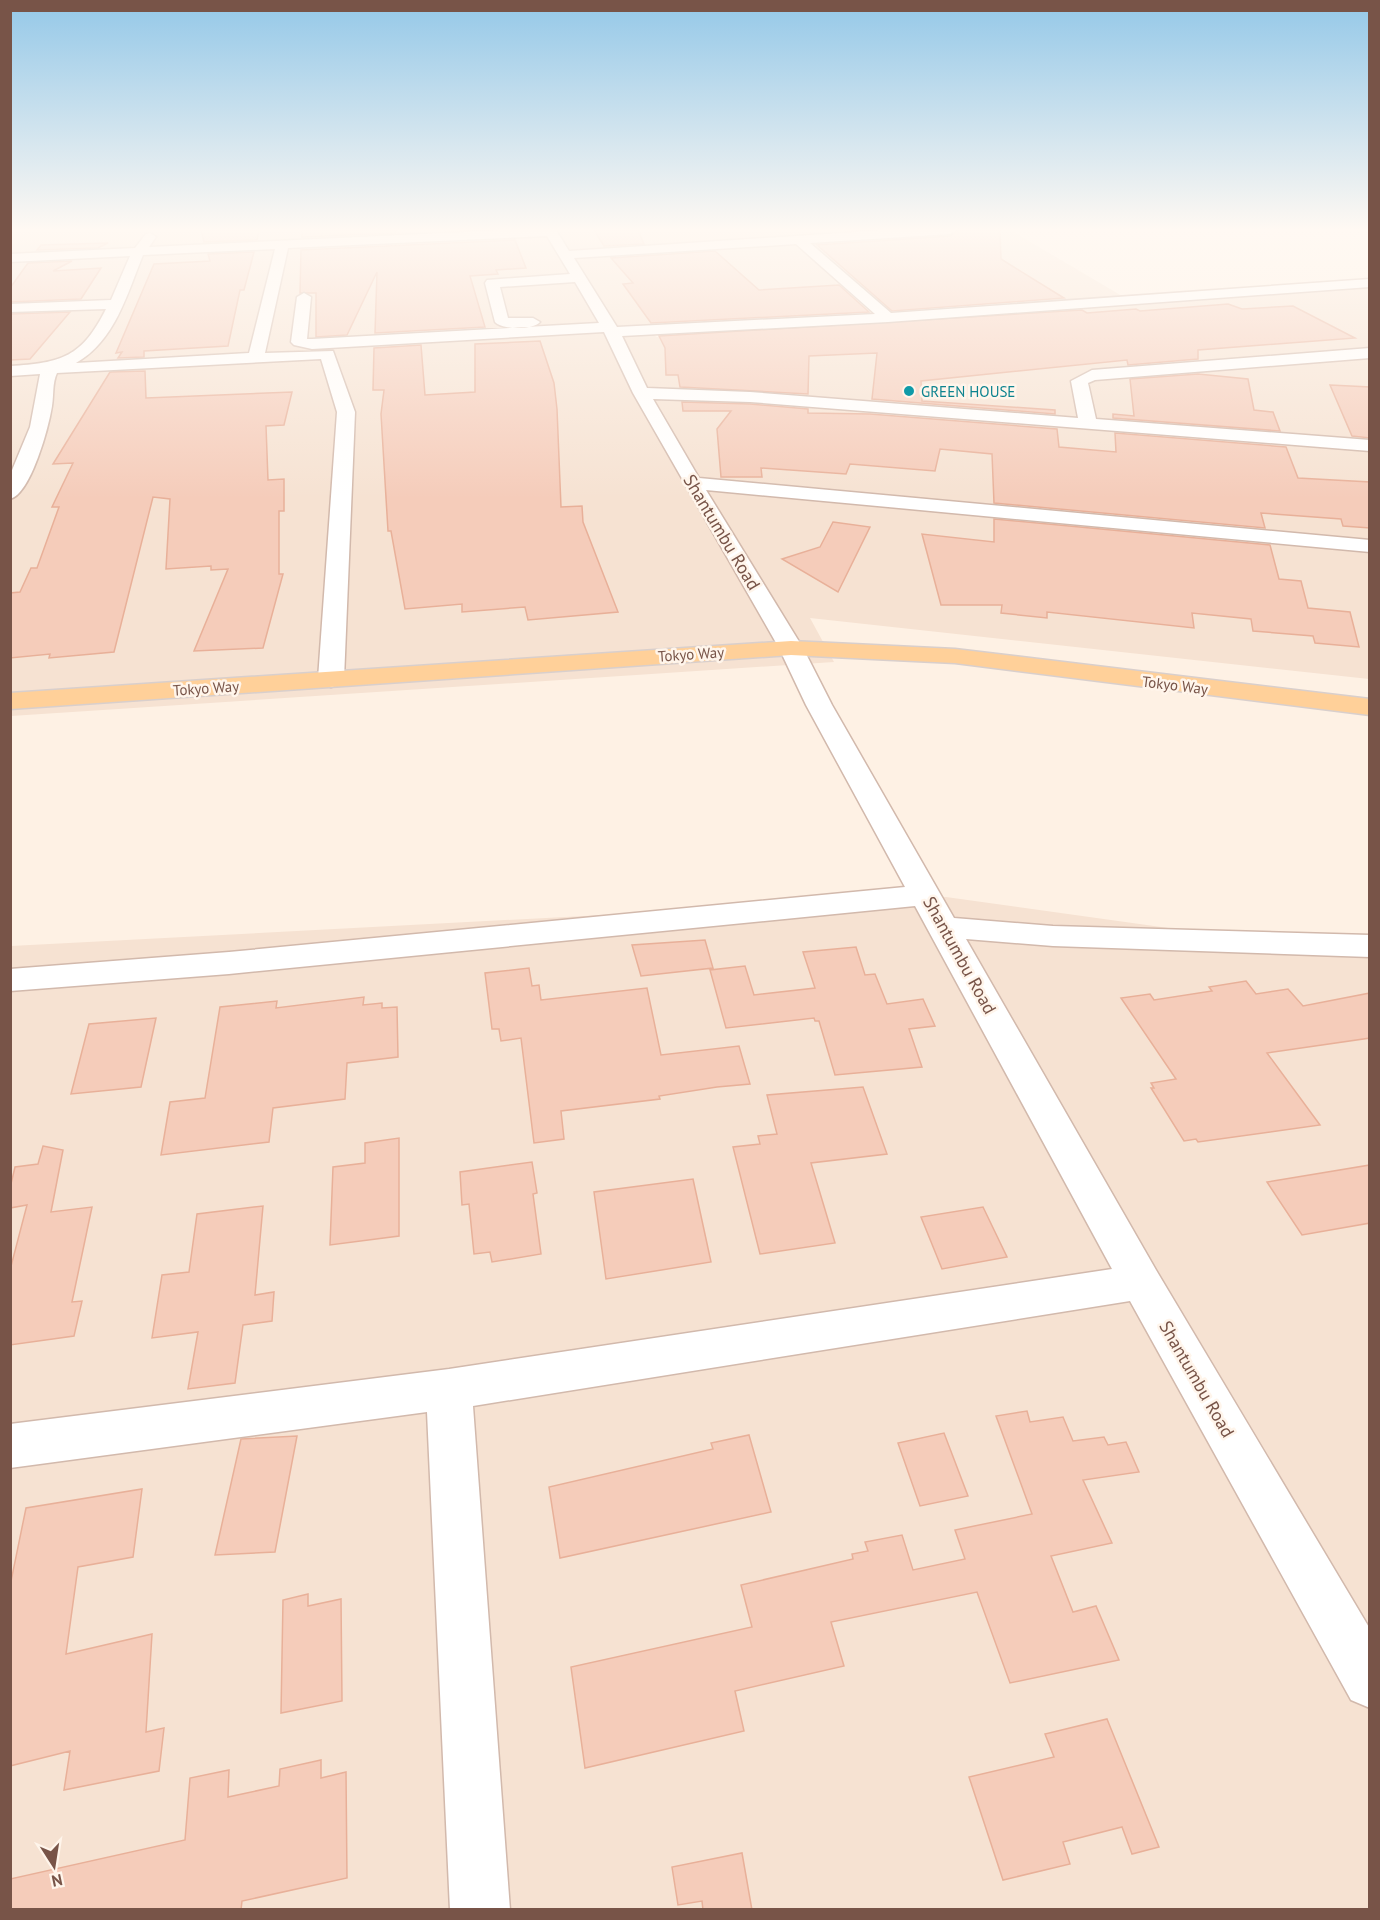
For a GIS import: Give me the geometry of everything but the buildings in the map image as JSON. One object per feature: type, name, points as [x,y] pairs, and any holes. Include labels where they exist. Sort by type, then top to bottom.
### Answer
[{"type":"main road","name":"Tokyo Way","points":[[10,701],[791,648],[956,656],[1166,684],[1370,707]]},
{"type":"street","points":[[10,493],[29,452],[44,402],[42,387],[51,369],[83,354],[98,341],[108,320]]},
{"type":"street","points":[[256,358],[265,320]]},
{"type":"street","points":[[301,320],[299,342],[608,326],[832,320]]},
{"type":"street","points":[[501,320],[502,322],[520,320]]},
{"type":"street","points":[[570,320],[608,326]]},
{"type":"street","name":"Shantumbu Road","points":[[604,320],[641,393],[791,648],[819,705],[945,927],[1141,1282],[1370,1681]]},
{"type":"street","points":[[1088,423],[1080,381],[1092,375],[1370,353]]},
{"type":"street","points":[[10,371],[327,354],[346,412],[331,679]]},
{"type":"street","points":[[1330,356],[1356,370]]},
{"type":"street","points":[[641,393],[750,397],[1370,446]]},
{"type":"street","points":[[692,483],[1370,546]]},
{"type":"street","points":[[10,980],[241,962],[927,895]]},
{"type":"street","points":[[945,927],[1053,936],[1370,946]]},
{"type":"street","points":[[10,1446],[449,1389],[1141,1282]]},
{"type":"street","points":[[449,1389],[480,1910]]},
{"type":"shaded area","points":[[11,320],[754,320],[639,327],[657,337],[910,320],[1369,320],[1369,679],[810,618],[834,662],[11,716]]},
{"type":"shaded area","points":[[946,897],[1369,956],[1369,1909],[11,1910],[11,946]]},
{"type":"place","name":"GREEN HOUSE","points":[[909,391]]}]
